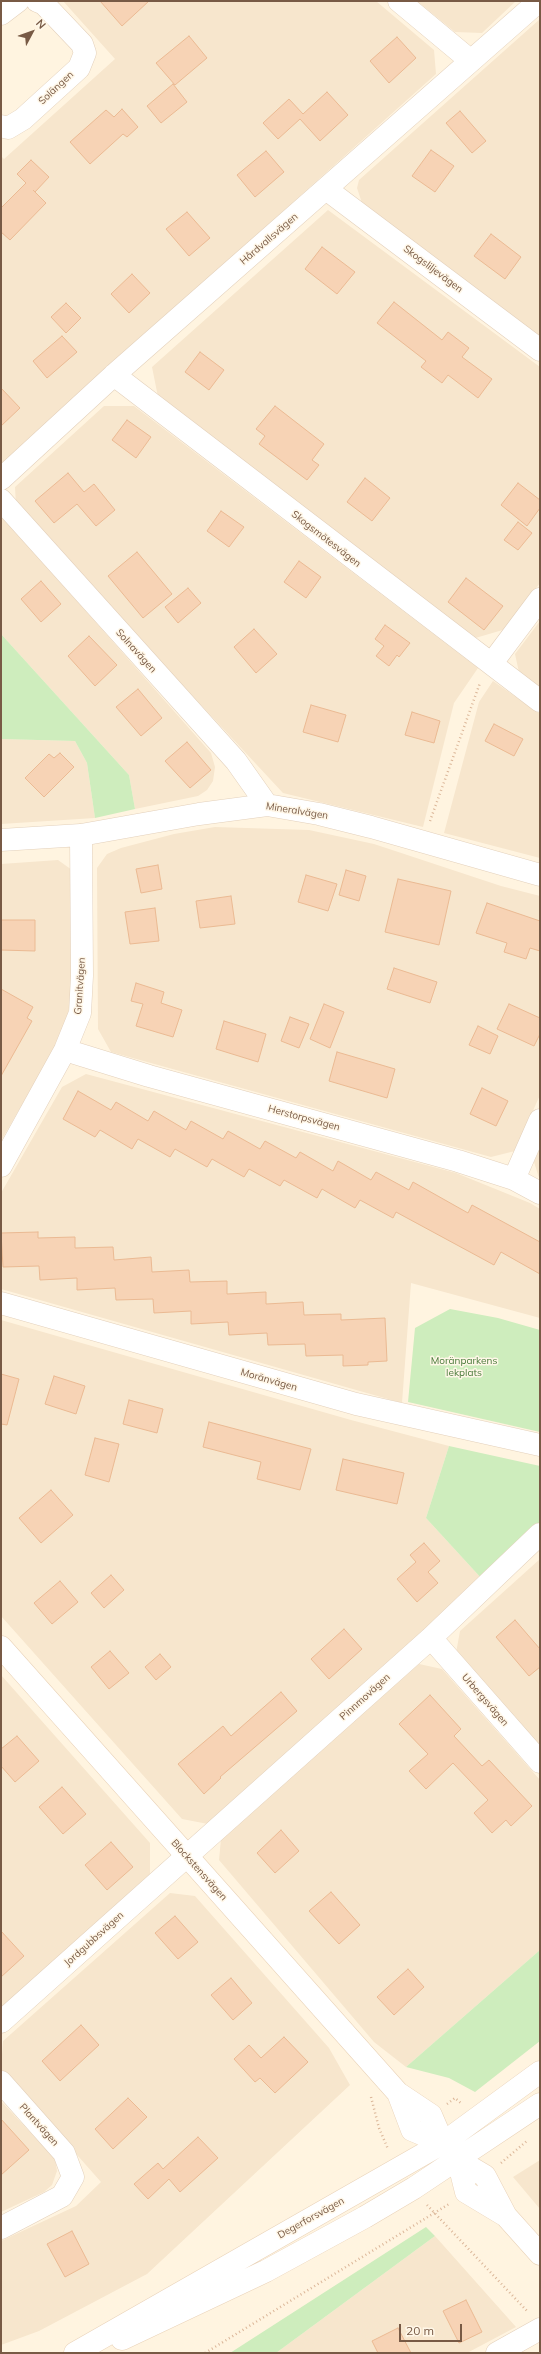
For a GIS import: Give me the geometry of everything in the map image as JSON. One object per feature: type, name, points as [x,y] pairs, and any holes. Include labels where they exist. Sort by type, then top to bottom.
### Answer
[{"type":"street","points":[[1,14],[18,1]]},
{"type":"street","name":"Solängen","points":[[1,126],[8,128],[23,119],[78,68],[85,53],[82,44],[44,4],[37,1]]},
{"type":"street","points":[[399,1],[471,61]]},
{"type":"street","name":"Hårdvallsvägen","points":[[1,479],[114,375],[538,1]]},
{"type":"street","name":"Skogsliljevägen","points":[[326,189],[540,350]]},
{"type":"street","name":"Skogsmötesvägen","points":[[114,375],[354,561],[492,663],[540,701]]},
{"type":"street","name":"Solnavägen","points":[[1,500],[236,761],[267,805]]},
{"type":"street","points":[[492,663],[540,599]]},
{"type":"street","name":"Mineralvägen","points":[[1,840],[81,835],[199,814],[267,805],[319,814],[540,875]]},
{"type":"street","name":"Granitvägen","points":[[1,1166],[65,1050],[80,1013],[82,976],[81,835]]},
{"type":"street","name":"Herstorpsvägen","points":[[65,1050],[149,1076],[458,1161],[514,1179],[540,1193]]},
{"type":"street","points":[[514,1179],[540,1120]]},
{"type":"street","name":"Moränvägen","points":[[1,1303],[356,1404],[540,1445]]},
{"type":"street","name":"Pinnmovägen","points":[[188,1857],[431,1638],[540,1534]]},
{"type":"street","name":"Urbergsvägen","points":[[431,1638],[540,1762]]},
{"type":"street","name":"Blockstensvägen","points":[[1,1647],[398,2093],[431,2116],[443,2143],[458,2160],[485,2176],[506,2216],[540,2254]]},
{"type":"street","name":"Jordgubbsvägen","points":[[1,2022],[188,1857]]},
{"type":"street","name":"Degerforsvägen","points":[[75,2353],[443,2143],[540,2072]]},
{"type":"street","name":"Plantvägen","points":[[1,2082],[64,2152],[73,2177],[62,2196],[1,2228]]},
{"type":"street","points":[[90,2353],[151,2327],[266,2271],[365,2217],[458,2160],[540,2104]]},
{"type":"street","points":[[497,2353],[534,2321]]},
{"type":"path","points":[[423,842],[475,692],[492,663]]},
{"type":"path","points":[[506,2158],[533,2136]]},
{"type":"path","points":[[205,2353],[434,2215],[454,2201]]},
{"type":"path","points":[[434,2215],[534,2321]]},
{"type":"shaded area","points":[[63,1],[376,1],[434,50],[436,74],[3,462],[1,462],[1,156],[4,159],[115,59]]},
{"type":"shaded area","points":[[417,1],[516,1],[482,33],[455,32]]},
{"type":"shaded area","points":[[540,19],[540,340],[362,203],[357,188],[359,180]]},
{"type":"shaded area","points":[[328,210],[540,367],[540,583],[506,629],[472,639],[158,397],[152,367]]},
{"type":"shaded area","points":[[104,406],[134,406],[478,668],[454,703],[423,827],[283,793],[16,506],[15,487]]},
{"type":"shaded area","points":[[1,515],[211,753],[215,767],[213,781],[207,790],[198,796],[135,809],[129,775],[1,634]]},
{"type":"shaded area","points":[[540,621],[540,692],[520,677],[515,654]]},
{"type":"shaded area","points":[[493,681],[540,714],[540,858],[444,833],[479,702]]},
{"type":"shaded area","points":[[1,739],[75,741],[87,763],[95,818],[1,824]]},
{"type":"shaded area","points":[[215,827],[309,830],[374,844],[501,886],[540,896],[540,1095],[515,1151],[491,1157],[111,1052],[98,1029],[97,868],[107,854],[121,848],[174,834]]},
{"type":"shaded area","points":[[58,860],[72,870],[74,980],[65,1030],[1,1141],[1,864]]},
{"type":"shaded area","points":[[86,1074],[456,1173],[530,1203],[540,1209],[540,1318],[411,1283],[402,1403],[1,1289],[1,1193],[62,1087]]},
{"type":"shaded area","points":[[540,1148],[540,1181],[534,1162]]},
{"type":"shaded area","points":[[1,1320],[351,1420],[449,1446],[426,1518],[482,1579],[208,1824],[182,1819],[1,1616]]},
{"type":"shaded area","points":[[540,1559],[540,1746],[456,1653],[460,1631]]},
{"type":"shaded area","points":[[419,1664],[442,1669],[540,1780],[540,1950],[406,2067],[374,2042],[219,1860],[221,1839]]},
{"type":"shaded area","points":[[1,1675],[150,1843],[150,1874],[1,2008]]},
{"type":"shaded area","points":[[170,1893],[195,1896],[329,2048],[350,2085],[147,2274],[39,2331],[1,2345],[1,2241],[76,2206],[101,2182],[1,2069],[3,2041]]},
{"type":"shaded area","points":[[1,2101],[55,2159],[57,2171],[52,2185],[44,2192],[1,2212]]},
{"type":"shaded area","points":[[540,2160],[540,2209],[513,2177]]},
{"type":"shaded area","points":[[435,2236],[516,2327],[467,2353],[276,2353]]},
{"type":"green space","points":[[1,634],[129,775],[135,809],[95,818],[87,763],[75,741],[1,739]]},
{"type":"green space","name":"Moränparkens lekplats","points":[[450,1309],[498,1318],[540,1330],[540,1432],[408,1402],[415,1328]]},
{"type":"green space","points":[[449,1446],[540,1466],[540,1524],[482,1579],[426,1518]]},
{"type":"green space","points":[[540,1950],[540,2041],[475,2092],[449,2078],[406,2067]]},
{"type":"green space","points":[[426,2227],[435,2236],[276,2353],[230,2353]]},
{"type":"building","points":[[100,1],[149,1],[122,26]]},
{"type":"building","points":[[189,36],[207,58],[175,85],[156,63]]},
{"type":"building","points":[[397,37],[416,58],[389,83],[370,61]]},
{"type":"building","points":[[173,84],[187,102],[161,123],[147,106]]},
{"type":"building","points":[[327,92],[348,115],[320,141],[300,119],[278,139],[263,123],[289,99],[303,114]]},
{"type":"building","points":[[122,109],[138,127],[127,137],[123,134],[90,164],[70,142],[106,110],[114,117]]},
{"type":"building","points":[[460,111],[486,141],[472,153],[446,123]]},
{"type":"building","points":[[431,150],[454,166],[435,192],[412,176]]},
{"type":"building","points":[[266,151],[284,172],[255,197],[237,175]]},
{"type":"building","points":[[31,160],[49,177],[35,192],[46,203],[10,240],[1,232],[1,208],[26,183],[17,174]]},
{"type":"building","points":[[187,212],[210,238],[189,256],[166,229]]},
{"type":"building","points":[[491,234],[521,257],[505,279],[474,256]]},
{"type":"building","points":[[322,247],[355,272],[337,294],[305,269]]},
{"type":"building","points":[[132,274],[150,293],[129,313],[111,294]]},
{"type":"building","points":[[394,302],[442,340],[448,332],[469,348],[462,357],[492,379],[478,398],[448,375],[442,383],[421,367],[426,361],[377,323]]},
{"type":"building","points":[[66,303],[81,318],[66,333],[51,317]]},
{"type":"building","points":[[62,336],[77,352],[47,378],[33,361]]},
{"type":"building","points":[[200,352],[224,370],[209,390],[185,372]]},
{"type":"building","points":[[1,388],[20,408],[1,426]]},
{"type":"building","points":[[275,406],[324,444],[312,460],[319,465],[307,480],[259,444],[265,436],[256,429]]},
{"type":"building","points":[[127,420],[151,437],[136,458],[112,440]]},
{"type":"building","points":[[68,473],[84,492],[94,484],[115,510],[96,526],[77,504],[54,523],[35,501]]},
{"type":"building","points":[[365,478],[390,498],[372,521],[347,502]]},
{"type":"building","points":[[518,483],[540,500],[540,508],[527,526],[501,505]]},
{"type":"building","points":[[221,511],[244,527],[229,547],[207,531]]},
{"type":"building","points":[[518,522],[532,533],[518,550],[504,540]]},
{"type":"building","points":[[137,552],[172,594],[143,618],[108,576]]},
{"type":"building","points":[[299,561],[321,577],[306,598],[284,582]]},
{"type":"building","points":[[466,578],[503,606],[484,630],[448,602]]},
{"type":"building","points":[[41,581],[61,604],[41,622],[21,599]]},
{"type":"building","points":[[188,588],[201,603],[178,623],[165,607]]},
{"type":"building","points":[[385,625],[410,643],[399,657],[397,655],[389,666],[376,656],[384,646],[375,639]]},
{"type":"building","points":[[254,629],[277,654],[256,673],[234,647]]},
{"type":"building","points":[[89,636],[117,665],[95,686],[68,656]]},
{"type":"building","points":[[138,689],[162,718],[141,736],[116,707]]},
{"type":"building","points":[[311,705],[346,715],[338,742],[303,732]]},
{"type":"building","points":[[412,712],[440,721],[434,743],[405,735]]},
{"type":"building","points":[[494,724],[523,739],[514,756],[485,741]]},
{"type":"building","points":[[187,742],[211,770],[190,788],[165,761]]},
{"type":"building","points":[[60,753],[74,767],[44,797],[25,778],[49,754],[54,758]]},
{"type":"building","points":[[158,865],[162,889],[141,893],[136,869]]},
{"type":"building","points":[[346,870],[366,876],[359,901],[339,895]]},
{"type":"building","points":[[306,875],[337,884],[328,911],[298,902]]},
{"type":"building","points":[[398,879],[451,891],[439,945],[385,932]]},
{"type":"building","points":[[231,896],[235,924],[200,928],[196,901]]},
{"type":"building","points":[[487,903],[540,921],[540,951],[530,948],[526,959],[504,952],[507,943],[476,933]]},
{"type":"building","points":[[155,908],[159,941],[130,944],[125,912]]},
{"type":"building","points":[[1,920],[35,920],[35,951],[1,950]]},
{"type":"building","points":[[394,968],[437,982],[430,1003],[387,989]]},
{"type":"building","points":[[136,983],[164,992],[161,1003],[182,1010],[173,1037],[136,1026],[143,1004],[131,1001]]},
{"type":"building","points":[[1,989],[33,1007],[27,1018],[32,1021],[1,1076]]},
{"type":"building","points":[[324,1004],[344,1012],[330,1048],[310,1039]]},
{"type":"building","points":[[509,1004],[540,1018],[540,1034],[534,1046],[497,1029]]},
{"type":"building","points":[[290,1017],[309,1024],[299,1048],[281,1041]]},
{"type":"building","points":[[224,1021],[266,1034],[258,1062],[216,1049]]},
{"type":"building","points":[[478,1026],[498,1036],[490,1054],[469,1045]]},
{"type":"building","points":[[337,1052],[395,1069],[387,1098],[329,1081]]},
{"type":"building","points":[[482,1088],[508,1101],[496,1126],[470,1114]]},
{"type":"building","points":[[78,1091],[111,1110],[116,1102],[148,1121],[154,1111],[186,1130],[191,1121],[223,1139],[228,1131],[260,1149],[265,1141],[296,1158],[300,1152],[333,1171],[338,1161],[371,1180],[376,1172],[409,1190],[413,1182],[468,1213],[472,1205],[540,1242],[540,1274],[501,1252],[494,1265],[396,1212],[393,1218],[360,1200],[355,1208],[322,1189],[317,1198],[284,1180],[280,1186],[249,1169],[244,1177],[212,1159],[207,1167],[175,1149],[170,1157],[138,1139],[132,1149],[100,1130],[95,1137],[63,1119]]},
{"type":"building","points":[[38,1232],[38,1238],[75,1237],[75,1248],[113,1247],[114,1260],[151,1257],[152,1272],[189,1270],[190,1282],[227,1281],[227,1294],[266,1292],[266,1304],[303,1302],[304,1315],[341,1314],[341,1320],[385,1318],[387,1361],[368,1362],[368,1365],[343,1366],[343,1355],[306,1356],[305,1344],[268,1345],[267,1333],[229,1335],[228,1322],[191,1324],[191,1311],[154,1313],[153,1299],[116,1300],[115,1288],[77,1290],[77,1278],[40,1280],[39,1266],[3,1267],[1,1233]]},
{"type":"building","points":[[1,1374],[19,1379],[7,1425],[1,1424]]},
{"type":"building","points":[[54,1376],[85,1386],[76,1414],[45,1404]]},
{"type":"building","points":[[129,1400],[163,1409],[157,1433],[123,1424]]},
{"type":"building","points":[[209,1422],[311,1449],[300,1490],[257,1479],[261,1462],[203,1447]]},
{"type":"building","points":[[95,1438],[119,1444],[109,1482],[85,1475]]},
{"type":"building","points":[[343,1459],[404,1473],[397,1504],[336,1490]]},
{"type":"building","points":[[51,1490],[73,1515],[41,1543],[19,1518]]},
{"type":"building","points":[[424,1543],[440,1561],[428,1572],[438,1583],[417,1602],[397,1579],[416,1562],[410,1555]]},
{"type":"building","points":[[111,1575],[124,1590],[104,1608],[91,1593]]},
{"type":"building","points":[[60,1581],[78,1602],[52,1624],[34,1603]]},
{"type":"building","points":[[515,1620],[540,1649],[540,1667],[529,1676],[496,1637]]},
{"type":"building","points":[[344,1629],[362,1649],[329,1679],[311,1659]]},
{"type":"building","points":[[110,1651],[129,1673],[109,1689],[91,1667]]},
{"type":"building","points":[[160,1654],[171,1667],[156,1680],[145,1667]]},
{"type":"building","points":[[281,1692],[297,1711],[220,1777],[221,1778],[204,1794],[178,1764],[223,1726],[231,1736]]},
{"type":"building","points":[[430,1695],[461,1729],[454,1736],[482,1766],[489,1760],[532,1806],[511,1826],[506,1820],[492,1833],[474,1813],[488,1800],[453,1763],[426,1789],[409,1771],[428,1754],[399,1724]]},
{"type":"building","points":[[17,1736],[39,1761],[15,1782],[1,1766],[1,1749]]},
{"type":"building","points":[[62,1787],[86,1814],[63,1834],[39,1807]]},
{"type":"building","points":[[281,1830],[299,1851],[275,1873],[257,1853]]},
{"type":"building","points":[[111,1842],[133,1867],[107,1890],[85,1865]]},
{"type":"building","points":[[331,1892],[360,1925],[339,1944],[309,1911]]},
{"type":"building","points":[[175,1916],[198,1942],[178,1959],[155,1933]]},
{"type":"building","points":[[1,1931],[24,1956],[1,1977]]},
{"type":"building","points":[[408,1969],[424,1987],[394,2015],[377,1997]]},
{"type":"building","points":[[231,1978],[252,2003],[233,2020],[211,1995]]},
{"type":"building","points":[[81,2025],[99,2045],[60,2081],[42,2061]]},
{"type":"building","points":[[284,2037],[308,2062],[275,2093],[260,2078],[255,2082],[234,2059],[249,2045],[261,2058]]},
{"type":"building","points":[[128,2098],[147,2117],[113,2149],[95,2129]]},
{"type":"building","points":[[1,2119],[29,2150],[1,2175]]},
{"type":"building","points":[[198,2137],[218,2158],[180,2192],[169,2179],[148,2199],[134,2184],[158,2163],[163,2169]]},
{"type":"building","points":[[72,2231],[89,2264],[65,2277],[47,2244]]},
{"type":"building","points":[[466,2300],[482,2332],[459,2343],[443,2311]]},
{"type":"building","points":[[398,2328],[411,2353],[378,2353],[372,2341]]}]
